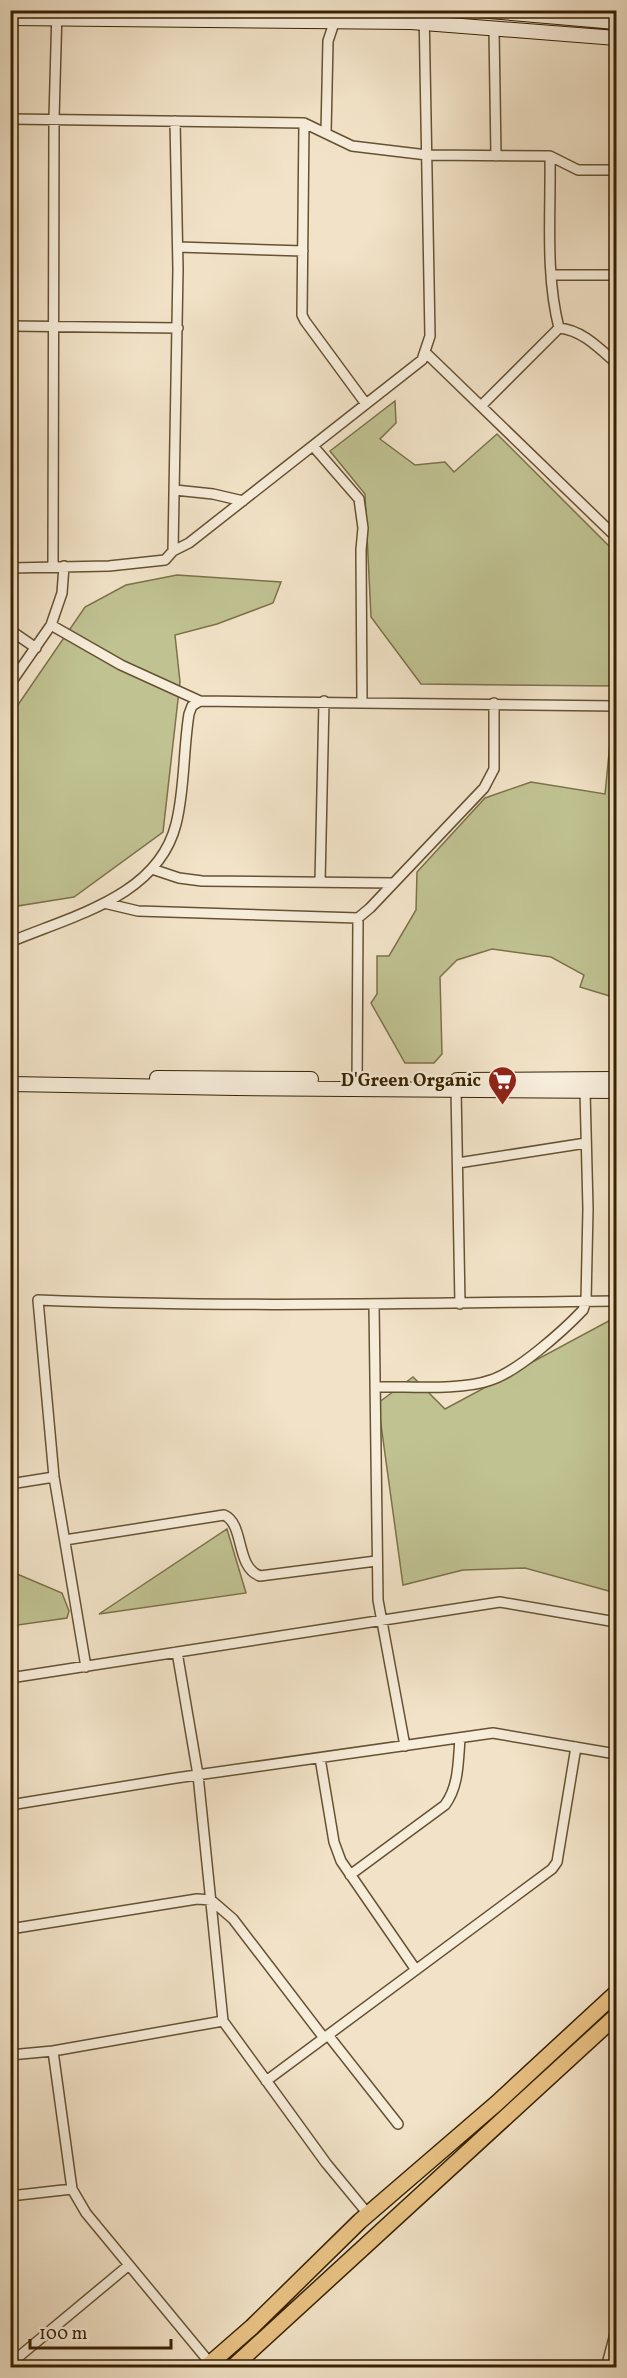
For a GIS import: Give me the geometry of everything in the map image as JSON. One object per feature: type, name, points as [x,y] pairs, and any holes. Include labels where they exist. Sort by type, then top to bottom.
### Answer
[{"type":"main road","points":[[207,2365],[252,2327],[368,2214],[497,2103],[616,1993]]},
{"type":"main road","points":[[237,2366],[616,2016]]},
{"type":"street","points":[[478,10],[616,22]]},
{"type":"street","points":[[10,18],[57,14],[336,20],[424,17],[494,29],[616,38]]},
{"type":"street","points":[[53,567],[54,118],[57,14]]},
{"type":"street","points":[[10,568],[110,566],[165,560],[173,551],[189,543],[422,360],[430,336],[424,17]]},
{"type":"street","points":[[326,134],[328,41],[336,20]]},
{"type":"street","points":[[494,29],[496,156]]},
{"type":"street","points":[[10,119],[304,123],[352,146],[427,155],[550,156],[578,170],[616,170]]},
{"type":"street","points":[[173,551],[178,328],[175,121]]},
{"type":"street","points":[[304,123],[302,315],[366,404]]},
{"type":"street","points":[[550,156],[551,274],[554,307],[559,328]]},
{"type":"street","points":[[178,247],[303,251]]},
{"type":"street","points":[[551,274],[616,275]]},
{"type":"street","points":[[10,326],[178,328]]},
{"type":"street","points":[[481,405],[559,328],[570,329],[583,335],[616,363]]},
{"type":"street","points":[[426,353],[616,537]]},
{"type":"street","points":[[313,446],[359,499],[363,528],[362,702]]},
{"type":"street","points":[[175,490],[213,494],[243,501]]},
{"type":"street","points":[[10,684],[51,625],[62,593],[64,566]]},
{"type":"street","points":[[51,625],[121,665],[200,700],[616,706]]},
{"type":"street","points":[[10,630],[36,648]]},
{"type":"street","points":[[10,942],[104,903],[139,883],[163,857],[176,826],[189,714],[192,706],[200,700]]},
{"type":"street","points":[[320,882],[324,701]]},
{"type":"street","points":[[357,1084],[358,918],[484,788],[494,769],[494,703]]},
{"type":"street","points":[[152,869],[179,878],[202,881],[393,883]]},
{"type":"street","points":[[104,903],[138,911],[358,918]]},
{"type":"street","points":[[10,1077],[357,1084],[456,1089],[616,1090]]},
{"type":"street","points":[[10,1084],[357,1084],[616,1079]]},
{"type":"street","points":[[456,1089],[460,1304]]},
{"type":"street","points":[[375,1387],[468,1385],[499,1377],[517,1367],[583,1310],[586,1301],[588,1209],[585,1091]]},
{"type":"street","points":[[458,1163],[586,1143]]},
{"type":"street","points":[[86,1666],[54,1477],[38,1300],[126,1303],[374,1304],[616,1301]]},
{"type":"street","points":[[374,1304],[378,1600],[405,1746]]},
{"type":"street","points":[[10,1484],[54,1477]]},
{"type":"street","points":[[65,1540],[220,1514],[232,1521],[248,1568],[260,1576],[376,1561]]},
{"type":"street","points":[[10,1678],[500,1602],[616,1622]]},
{"type":"street","points":[[177,1652],[198,1775],[223,2021],[326,2163],[368,2214]]},
{"type":"street","points":[[10,1805],[198,1775],[493,1733],[616,1754]]},
{"type":"street","points":[[350,1875],[445,1805],[451,1796],[456,1780],[460,1739]]},
{"type":"street","points":[[266,2081],[552,1869],[557,1862],[576,1747]]},
{"type":"street","points":[[320,1758],[334,1842],[350,1875],[416,1970]]},
{"type":"street","points":[[10,1929],[197,1899],[211,1900],[233,1920],[398,2124]]},
{"type":"street","points":[[10,2055],[53,2051],[223,2021]]},
{"type":"street","points":[[53,2051],[72,2189],[86,2213],[207,2365]]},
{"type":"street","points":[[10,2196],[72,2189]]},
{"type":"street","points":[[10,2364],[129,2265]]},
{"type":"street","points":[[606,2367],[616,2330]]},
{"type":"green space","points":[[395,401],[396,423],[380,439],[415,465],[445,462],[454,472],[497,434],[616,553],[616,686],[421,684],[371,617],[365,494],[330,451]]},
{"type":"green space","points":[[177,575],[281,582],[273,603],[217,624],[175,635],[180,682],[163,832],[74,897],[11,907],[11,715],[85,607],[126,585]]},
{"type":"green space","points":[[613,713],[616,713],[616,998],[580,987],[584,975],[551,957],[492,949],[457,960],[440,977],[442,1054],[434,1063],[405,1063],[371,1003],[377,994],[377,956],[389,956],[416,910],[417,872],[485,798],[531,782],[605,794]]},
{"type":"green space","points":[[616,1317],[616,1593],[525,1568],[463,1570],[403,1585],[378,1403],[413,1377],[445,1409]]},
{"type":"green space","points":[[227,1529],[246,1593],[99,1614]]},
{"type":"green space","points":[[10,1571],[62,1593],[69,1611],[67,1618],[11,1626]]},
{"type":"place","name":"D'Green Organic","points":[[502,1106]]}]
